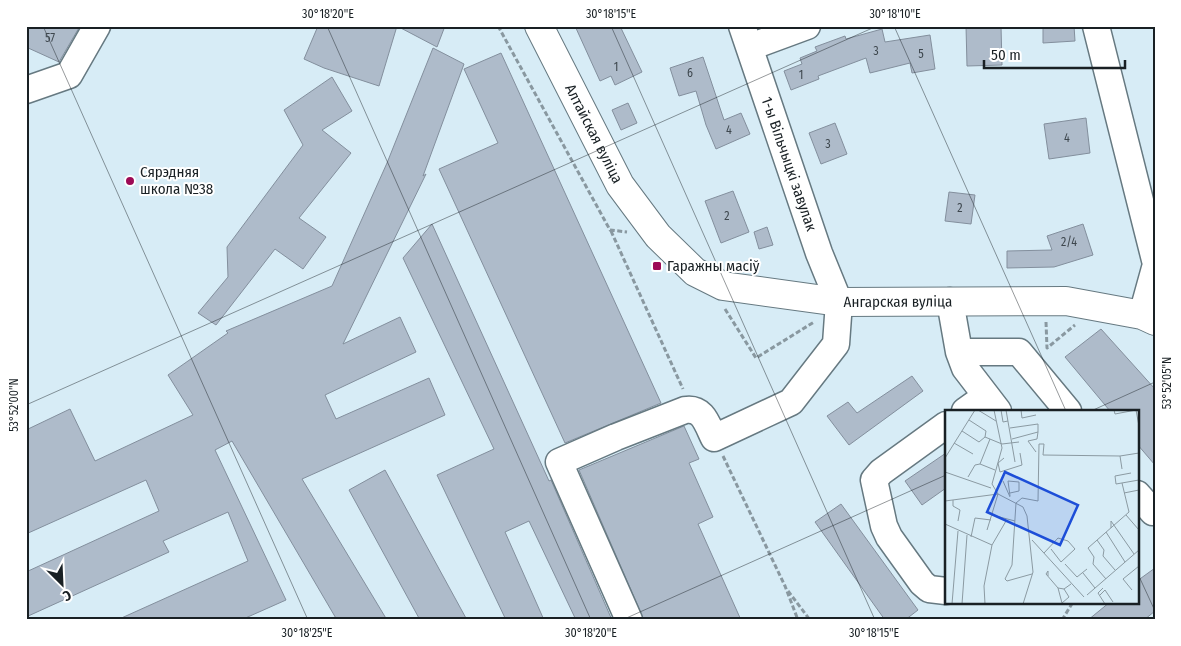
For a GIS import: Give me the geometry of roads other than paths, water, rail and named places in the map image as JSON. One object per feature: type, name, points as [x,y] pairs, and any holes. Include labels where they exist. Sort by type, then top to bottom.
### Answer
[{"type":"main road","name":"Алтайская вуліца","points":[[539,26],[620,185],[658,236]]},
{"type":"main road","name":"Ангарская вуліца","points":[[658,236],[695,272],[723,286],[839,302],[1066,301],[1150,315]]},
{"type":"street","points":[[26,90],[69,75],[97,26]]},
{"type":"street","points":[[746,37],[808,26]]},
{"type":"street","points":[[1096,26],[1155,260]]},
{"type":"street","name":"1-ы Вільчыцкі завулак","points":[[746,37],[819,253],[839,302]]},
{"type":"street","points":[[1150,315],[1155,268]]},
{"type":"street","points":[[950,301],[959,352],[965,368],[992,404],[969,410]]},
{"type":"street","points":[[629,620],[560,462],[616,437],[686,410],[692,409],[704,417],[714,438],[791,402],[836,344],[839,302]]},
{"type":"street","points":[[959,352],[1019,352],[1067,410]]},
{"type":"street","points":[[945,426],[881,472],[874,480],[884,526],[889,538],[922,583],[929,589],[945,590]]},
{"type":"place","name":"Сярэдняя школа №38","points":[[130,181]]},
{"type":"place","name":"Гаражны масіў","points":[[657,266]]}]
